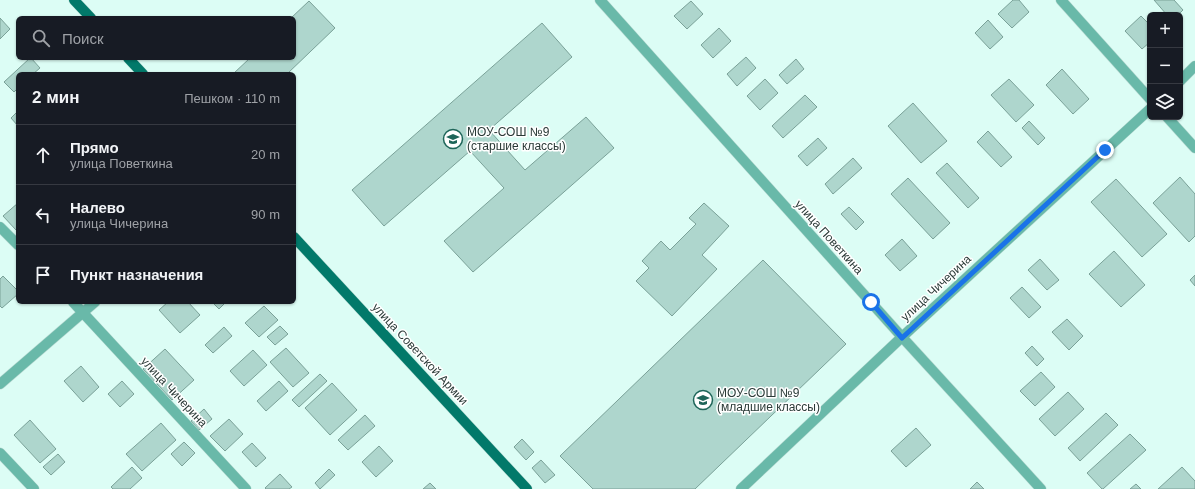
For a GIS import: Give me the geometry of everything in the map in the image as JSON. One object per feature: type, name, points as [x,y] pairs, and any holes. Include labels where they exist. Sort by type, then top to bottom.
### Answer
[{"type":"main road","points":[[74,0],[89,16]]},
{"type":"main road","points":[[130,60],[141,72]]},
{"type":"main road","name":"улица Советской Армии","points":[[296,239],[528,489]]},
{"type":"street","name":"улица Поветкина","points":[[600,0],[902,338],[1041,489]]},
{"type":"street","points":[[1061,0],[1147,96]]},
{"type":"street","points":[[1183,77],[1195,66]]},
{"type":"street","name":"улица Чичерина","points":[[741,489],[1147,111]]},
{"type":"street","points":[[1170,120],[1195,148]]},
{"type":"street","points":[[0,227],[16,243]]},
{"type":"street","name":"улица Чичерина","points":[[75,304],[246,489]]},
{"type":"street","points":[[0,384],[93,304]]},
{"type":"street","points":[[0,453],[34,489]]},
{"type":"building","points":[[1013,0],[1019,0],[1029,12],[1012,28],[998,14]]},
{"type":"building","points":[[1154,0],[1174,0],[1183,10],[1181,12],[1164,12]]},
{"type":"building","points":[[309,1],[335,28],[289,72],[235,72],[248,60],[296,60],[296,16],[293,16]]},
{"type":"building","points":[[691,1],[703,14],[687,29],[674,16]]},
{"type":"building","points":[[1141,16],[1147,22],[1147,45],[1142,49],[1125,31]]},
{"type":"building","points":[[0,18],[10,29],[0,39]]},
{"type":"building","points":[[988,20],[1003,37],[990,49],[975,33]]},
{"type":"building","name":"МОУ-СОШ №9 (старшие классы)","points":[[542,23],[572,57],[489,130],[525,170],[586,117],[614,148],[473,272],[444,241],[504,188],[470,151],[384,226],[352,190]]},
{"type":"building","points":[[719,28],[731,41],[713,58],[701,45]]},
{"type":"building","points":[[746,57],[756,68],[737,86],[727,74]]},
{"type":"building","points":[[796,59],[804,69],[787,84],[779,75]]},
{"type":"building","points":[[28,60],[33,60],[40,68],[35,72],[16,72],[16,90],[14,92],[4,82]]},
{"type":"building","points":[[1062,69],[1089,99],[1073,114],[1046,85]]},
{"type":"building","points":[[765,79],[778,93],[760,110],[747,96]]},
{"type":"building","points":[[1009,79],[1034,105],[1016,122],[991,95]]},
{"type":"building","points":[[805,95],[817,107],[783,138],[772,126]]},
{"type":"building","points":[[913,103],[947,141],[921,163],[888,126]]},
{"type":"building","points":[[16,113],[16,124],[11,118]]},
{"type":"building","points":[[1029,121],[1045,138],[1038,145],[1022,128]]},
{"type":"building","points":[[988,131],[1012,157],[1001,167],[977,142]]},
{"type":"building","points":[[818,138],[827,148],[807,166],[798,156]]},
{"type":"building","points":[[853,158],[862,168],[833,194],[825,184]]},
{"type":"building","points":[[947,163],[979,198],[968,208],[936,173]]},
{"type":"building","points":[[1180,177],[1195,194],[1195,236],[1189,242],[1153,203]]},
{"type":"building","points":[[908,178],[950,223],[933,239],[891,194]]},
{"type":"building","points":[[1116,179],[1167,234],[1142,257],[1091,202]]},
{"type":"building","points":[[704,203],[729,226],[702,255],[717,269],[672,316],[636,281],[649,268],[642,261],[661,241],[670,250],[696,224],[689,218]]},
{"type":"building","points":[[16,205],[16,230],[3,216]]},
{"type":"building","points":[[849,207],[864,222],[856,230],[841,214]]},
{"type":"building","points":[[902,239],[917,256],[900,271],[885,255]]},
{"type":"building","points":[[1114,251],[1145,285],[1121,307],[1089,274]]},
{"type":"building","points":[[1040,259],[1059,280],[1047,290],[1028,270]]},
{"type":"building","name":"МОУ-СОШ №9 (младшие классы)","points":[[763,260],[846,344],[695,489],[593,489],[560,456]]},
{"type":"building","points":[[1195,275],[1195,286],[1190,280]]},
{"type":"building","points":[[3,276],[16,289],[16,296],[2,308],[0,306],[0,279]]},
{"type":"building","points":[[1022,287],[1041,307],[1029,318],[1010,298]]},
{"type":"building","points":[[166,304],[190,304],[200,315],[180,333],[159,310]]},
{"type":"building","points":[[214,304],[224,304],[219,309]]},
{"type":"building","points":[[264,306],[278,320],[259,337],[245,323]]},
{"type":"building","points":[[1067,319],[1083,336],[1069,350],[1052,332]]},
{"type":"building","points":[[280,326],[288,334],[275,345],[267,337]]},
{"type":"building","points":[[224,327],[232,336],[213,353],[205,345]]},
{"type":"building","points":[[1032,346],[1044,359],[1037,366],[1025,353]]},
{"type":"building","points":[[286,348],[309,373],[293,387],[270,362]]},
{"type":"building","points":[[165,349],[194,380],[172,400],[143,369]]},
{"type":"building","points":[[253,350],[267,365],[244,386],[230,371]]},
{"type":"building","points":[[81,366],[99,387],[83,402],[64,381]]},
{"type":"building","points":[[1041,372],[1055,387],[1035,406],[1020,391]]},
{"type":"building","points":[[320,374],[327,381],[299,407],[292,400]]},
{"type":"building","points":[[122,381],[134,394],[120,407],[108,394]]},
{"type":"building","points":[[279,381],[288,391],[266,411],[257,401]]},
{"type":"building","points":[[332,383],[357,410],[330,435],[305,408]]},
{"type":"building","points":[[1068,392],[1084,409],[1055,436],[1039,419]]},
{"type":"building","points":[[204,409],[212,419],[199,430],[191,421]]},
{"type":"building","points":[[1106,413],[1118,425],[1080,461],[1068,448]]},
{"type":"building","points":[[365,415],[375,426],[348,450],[338,440]]},
{"type":"building","points":[[229,419],[243,434],[225,451],[210,436]]},
{"type":"building","points":[[30,420],[56,449],[40,463],[14,435]]},
{"type":"building","points":[[161,423],[176,440],[142,471],[126,454]]},
{"type":"building","points":[[916,428],[931,445],[906,467],[891,451]]},
{"type":"building","points":[[1130,434],[1146,450],[1102,489],[1087,473]]},
{"type":"building","points":[[522,439],[534,452],[526,460],[514,447]]},
{"type":"building","points":[[184,442],[195,453],[182,466],[171,454]]},
{"type":"building","points":[[252,443],[266,458],[256,467],[242,452]]},
{"type":"building","points":[[379,446],[393,461],[376,477],[362,462]]},
{"type":"building","points":[[58,454],[65,462],[51,475],[43,467]]},
{"type":"building","points":[[541,460],[555,475],[545,483],[532,468]]},
{"type":"building","points":[[132,467],[142,478],[130,489],[113,489],[111,487]]},
{"type":"building","points":[[1182,467],[1195,481],[1195,489],[1158,489]]},
{"type":"building","points":[[329,469],[335,475],[320,489],[315,483]]},
{"type":"building","points":[[280,474],[292,487],[289,489],[265,488]]},
{"type":"building","points":[[977,482],[984,489],[970,489]]},
{"type":"building","points":[[430,483],[436,489],[423,489]]},
{"type":"building","points":[[1136,484],[1141,489],[1130,489]]},
{"type":"place","name":"МОУ-СОШ №9 (старшие классы)","points":[[453,139]]},
{"type":"place","name":"МОУ-СОШ №9 (младшие классы)","points":[[703,400]]},
{"type":"route","points":[[871,302],[902,338],[1105,150]]}]
